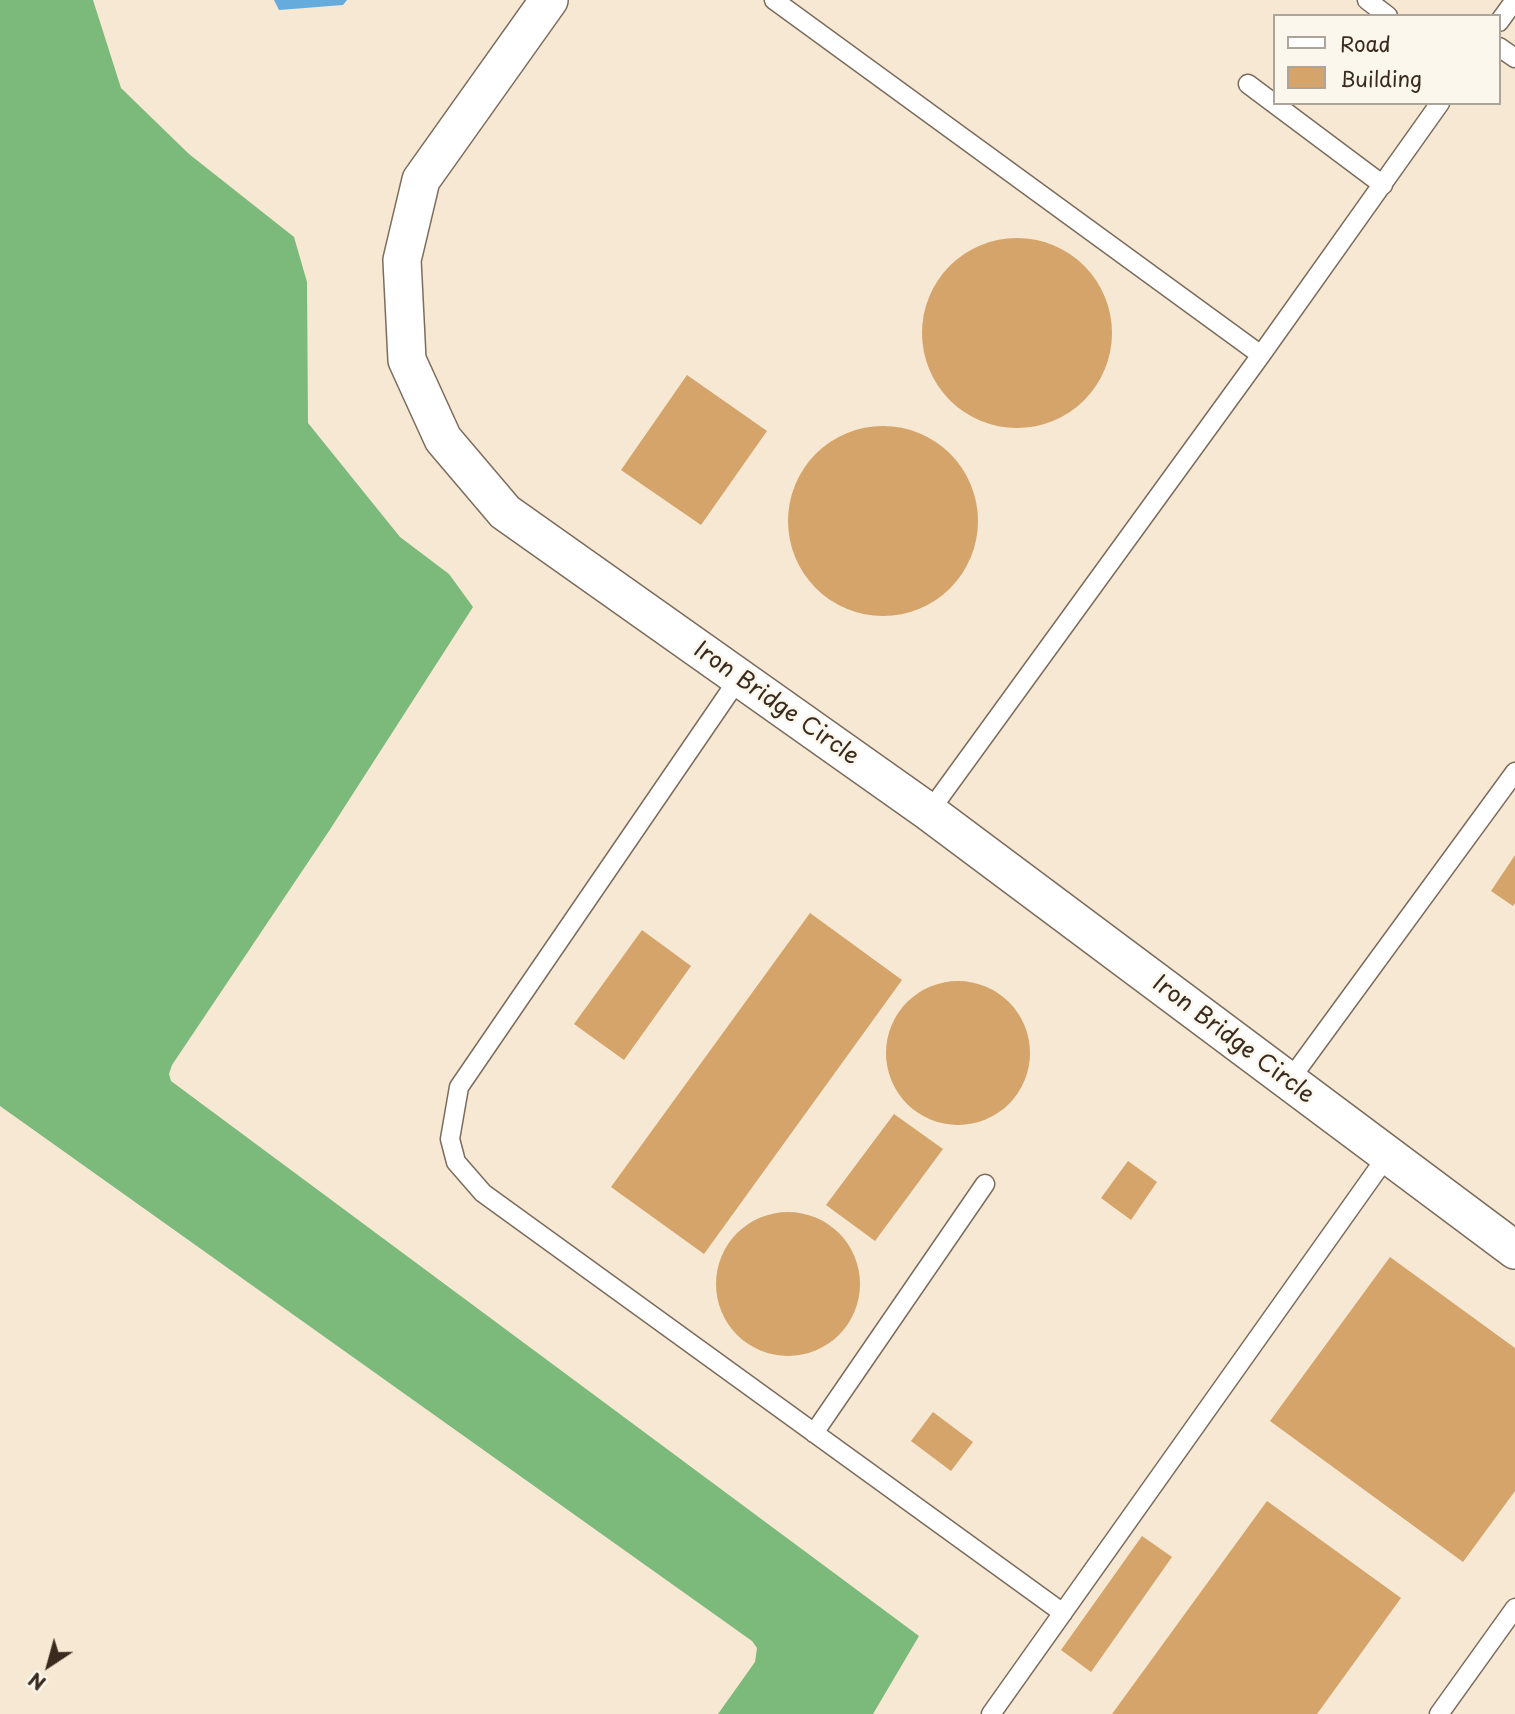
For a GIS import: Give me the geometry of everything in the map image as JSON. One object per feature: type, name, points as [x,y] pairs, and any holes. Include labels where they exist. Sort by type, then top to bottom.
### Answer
[{"type":"street","name":"Iron Bridge Circle","points":[[549,0],[421,180],[402,260],[407,360],[443,439],[505,512],[929,811],[1515,1250]]},
{"type":"lane","points":[[774,0],[1261,355]]},
{"type":"lane","points":[[1367,0],[1385,14]]},
{"type":"lane","points":[[1501,19],[1515,0]]},
{"type":"lane","points":[[1248,84],[1274,103]]},
{"type":"lane","points":[[1276,105],[1383,185]]},
{"type":"lane","points":[[929,811],[1261,355],[1439,105]]},
{"type":"lane","points":[[739,678],[459,1087],[450,1139],[456,1162],[483,1194],[1063,1613]]},
{"type":"lane","points":[[1289,1082],[1515,772]]},
{"type":"lane","points":[[991,1714],[1387,1156]]},
{"type":"lane","points":[[814,1433],[985,1184]]},
{"type":"lane","points":[[1439,1714],[1515,1608]]},
{"type":"green space","points":[[0,0],[93,0],[121,88],[189,154],[294,237],[307,282],[308,423],[400,537],[449,574],[473,607],[329,831],[172,1065],[169,1074],[171,1081],[919,1636],[873,1714],[718,1714],[755,1662],[757,1648],[752,1641],[0,1106]]},
{"type":"water","points":[[274,0],[347,0],[343,5],[279,10]]},
{"type":"building","points":[[1017,238],[1053,245],[1084,266],[1105,297],[1112,333],[1105,369],[1084,400],[1053,421],[1017,428],[981,421],[950,400],[929,369],[922,333],[929,297],[950,266],[981,245]]},
{"type":"building","points":[[687,375],[767,431],[701,525],[621,470]]},
{"type":"building","points":[[883,426],[919,433],[950,454],[971,485],[978,521],[971,557],[950,588],[919,609],[883,616],[847,609],[816,588],[795,557],[788,521],[795,485],[816,454],[847,433]]},
{"type":"building","points":[[1515,855],[1515,903],[1513,906],[1491,891]]},
{"type":"building","points":[[810,913],[902,980],[704,1254],[611,1187]]},
{"type":"building","points":[[642,930],[691,966],[624,1060],[574,1024]]},
{"type":"building","points":[[958,981],[986,986],[1009,1002],[1025,1025],[1030,1053],[1025,1081],[1009,1104],[986,1120],[958,1125],[930,1120],[907,1104],[891,1081],[886,1053],[891,1025],[907,1002],[930,986]]},
{"type":"building","points":[[894,1114],[943,1149],[875,1241],[826,1205]]},
{"type":"building","points":[[1128,1161],[1157,1182],[1131,1220],[1101,1198]]},
{"type":"building","points":[[788,1212],[816,1217],[839,1233],[855,1256],[860,1284],[855,1312],[839,1335],[816,1351],[788,1356],[760,1351],[737,1335],[721,1312],[716,1284],[721,1256],[737,1233],[760,1217]]},
{"type":"building","points":[[1390,1257],[1515,1348],[1515,1491],[1463,1562],[1270,1421]]},
{"type":"building","points":[[933,1412],[973,1442],[951,1471],[911,1441]]},
{"type":"building","points":[[1267,1501],[1401,1598],[1317,1714],[1112,1714]]},
{"type":"building","points":[[1142,1536],[1172,1557],[1091,1672],[1061,1650]]}]
